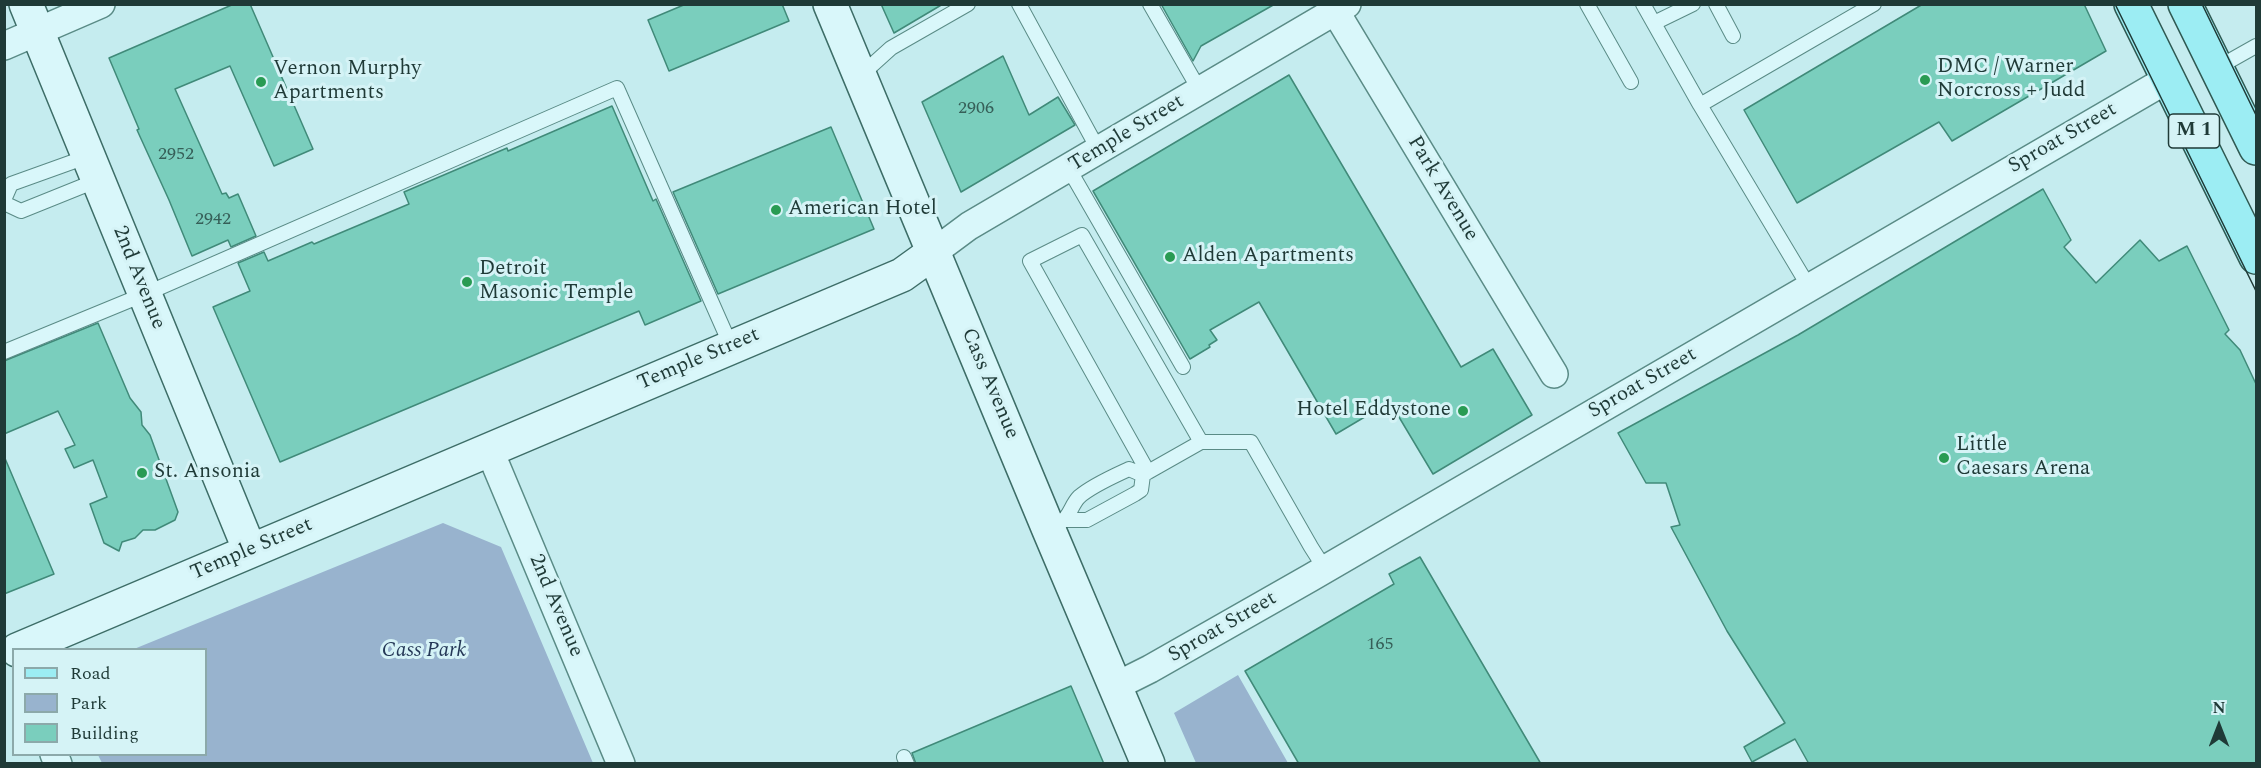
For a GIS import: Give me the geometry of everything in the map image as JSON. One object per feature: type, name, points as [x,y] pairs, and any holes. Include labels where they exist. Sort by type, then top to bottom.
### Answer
[{"type":"main road","name":"M 1","points":[[2131,4],[2256,257]]},
{"type":"main road","name":"M 1","points":[[2185,4],[2256,148]]},
{"type":"street","points":[[4,46],[32,18],[101,4]]},
{"type":"street","name":"Cass Avenue","points":[[830,4],[934,252],[1057,525],[1116,686],[1148,764]]},
{"type":"street","name":"Temple Street","points":[[24,648],[902,275],[969,226],[1069,169],[1338,7]]},
{"type":"street","name":"Park Avenue","points":[[1338,7],[1554,374]]},
{"type":"street","name":"2nd Avenue","points":[[32,18],[250,551]]},
{"type":"street","name":"Sproat Street","points":[[1116,686],[1325,569],[2168,79]]},
{"type":"street","name":"2nd Avenue","points":[[489,449],[621,764]]},
{"type":"lane","points":[[860,76],[891,48],[968,4]]},
{"type":"lane","points":[[1019,4],[1099,151]]},
{"type":"lane","points":[[1150,4],[1200,91]]},
{"type":"lane","points":[[1587,4],[1631,82]]},
{"type":"lane","points":[[1643,4],[1700,105],[1809,287]]},
{"type":"lane","points":[[1654,23],[1693,4]]},
{"type":"lane","points":[[1716,4],[1734,36]]},
{"type":"lane","points":[[1700,105],[1874,4]]},
{"type":"lane","points":[[2217,68],[2256,46]]},
{"type":"lane","points":[[4,352],[145,294],[616,88],[731,346]]},
{"type":"lane","points":[[93,168],[21,211],[4,201],[11,184],[93,168]]},
{"type":"lane","points":[[1069,169],[1183,368]]},
{"type":"lane","points":[[1146,474],[1030,261],[1082,235],[1201,442]]},
{"type":"lane","points":[[1057,525],[1086,520],[1135,494],[1141,490],[1146,474],[1201,442],[1251,442],[1325,569]]},
{"type":"lane","points":[[1057,525],[1078,497],[1129,469],[1146,474]]},
{"type":"green space","name":"Cass Park","points":[[443,523],[501,547],[593,763],[102,763],[98,756],[207,756],[207,648],[136,648]]},
{"type":"green space","points":[[1238,675],[1288,763],[1196,763],[1174,713]]},
{"type":"building","points":[[234,4],[250,4],[313,149],[274,166],[230,66],[175,89],[222,194],[226,193],[229,198],[238,194],[256,236],[231,247],[228,240],[192,256],[137,130],[139,129],[109,58]]},
{"type":"building","points":[[686,4],[782,4],[789,21],[669,71],[648,20]]},
{"type":"building","points":[[881,4],[943,4],[894,33]]},
{"type":"building","points":[[1161,4],[1275,4],[1201,46],[1193,61]]},
{"type":"building","name":"DMC / Warner Norcross + Judd","points":[[1923,4],[2084,4],[2106,51],[1952,141],[1939,122],[1797,203],[1744,110]]},
{"type":"building","points":[[1003,56],[1029,115],[1058,97],[1075,125],[961,192],[922,102]]},
{"type":"building","points":[[1289,75],[1461,367],[1493,349],[1532,415],[1433,474],[1390,402],[1336,434],[1259,302],[1210,330],[1217,340],[1190,359],[1093,191]]},
{"type":"building","name":"Detroit Masonic Temple","points":[[612,106],[653,201],[656,199],[701,301],[645,325],[639,311],[280,462],[213,307],[250,291],[238,263],[264,252],[268,261],[312,242],[314,244],[409,204],[404,192],[507,148],[508,151]]},
{"type":"building","name":"American Hotel","points":[[831,127],[874,229],[718,294],[673,192]]},
{"type":"building","name":"Little Caesars Arena","points":[[2043,189],[2071,240],[2064,247],[2096,283],[2140,240],[2159,261],[2187,246],[2229,330],[2225,334],[2240,350],[2256,384],[2256,764],[1809,764],[1795,739],[1752,762],[1744,747],[1785,723],[1727,631],[1671,527],[1680,525],[1666,483],[1646,483],[1618,433],[1798,335]]},
{"type":"building","points":[[98,323],[130,398],[141,412],[142,425],[150,435],[178,512],[175,520],[155,530],[143,530],[135,538],[122,542],[119,551],[104,543],[90,504],[107,497],[93,460],[74,468],[65,449],[75,445],[58,411],[4,434],[4,361]]},
{"type":"building","points":[[4,456],[54,574],[4,594]]},
{"type":"building","points":[[1420,557],[1541,764],[1299,764],[1245,671],[1394,584],[1389,574]]},
{"type":"building","points":[[1071,686],[1104,764],[916,764],[912,753]]},
{"type":"tram line","points":[[2115,4],[2256,291]]},
{"type":"tram line","points":[[2202,4],[2256,115]]},
{"type":"place","name":"DMC / Warner Norcross + Judd","points":[[1925,80]]},
{"type":"place","name":"Vernon Murphy Apartments","points":[[261,82]]},
{"type":"place","name":"American Hotel","points":[[776,210]]},
{"type":"place","name":"Alden Apartments","points":[[1170,257]]},
{"type":"place","name":"Detroit Masonic Temple","points":[[467,282]]},
{"type":"place","name":"Hotel Eddystone","points":[[1463,411]]},
{"type":"place","name":"Little Caesars Arena","points":[[1944,458]]},
{"type":"place","name":"St. Ansonia","points":[[142,473]]}]
